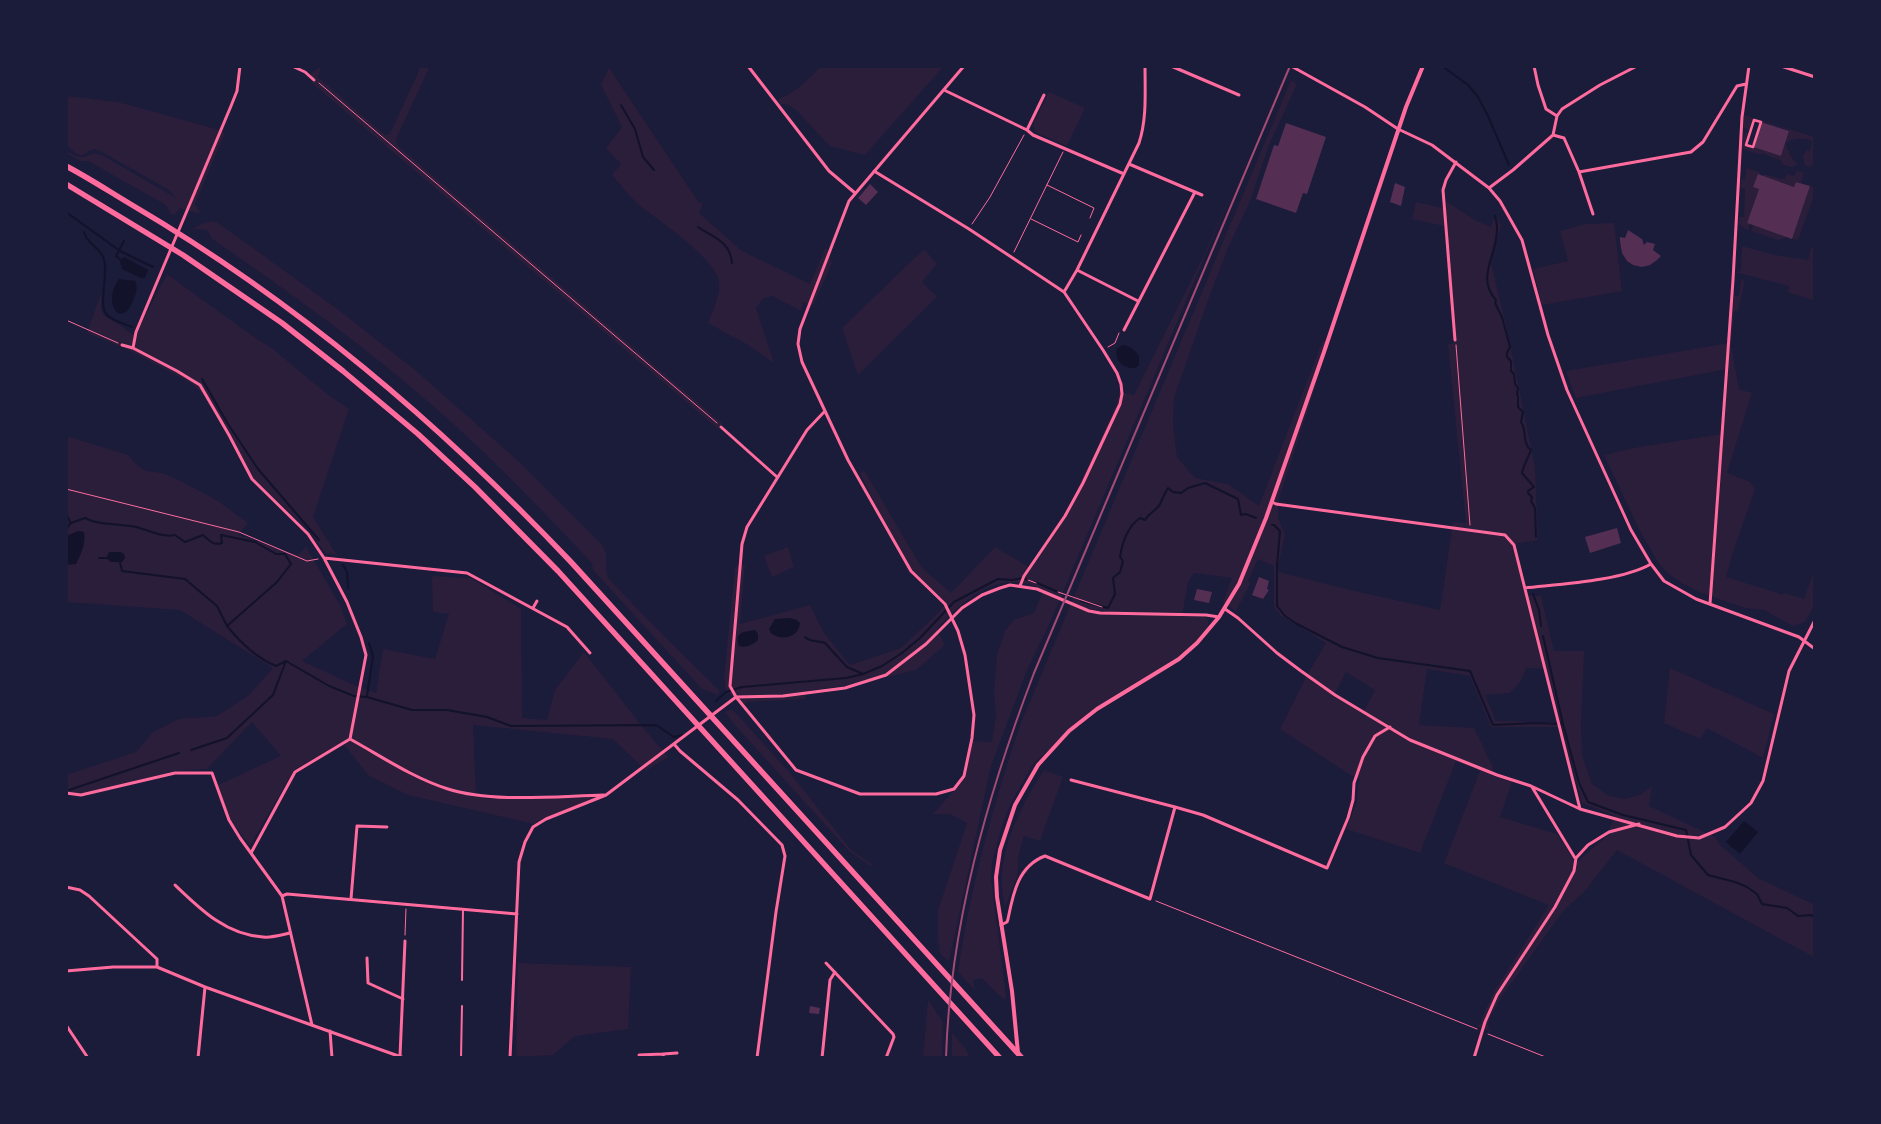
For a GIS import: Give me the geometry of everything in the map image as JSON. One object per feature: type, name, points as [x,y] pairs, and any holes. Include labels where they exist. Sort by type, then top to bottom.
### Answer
[{"type":"highway","points":[[66,166],[188,239],[292,311],[355,360],[428,421],[527,516],[937,964],[1020,1058]]},
{"type":"highway","points":[[66,184],[160,240],[282,323],[418,434],[517,528],[1000,1058]]},
{"type":"street","points":[[132,348],[139,323],[237,91],[240,66]]},
{"type":"street","points":[[292,66],[305,72],[314,80]]},
{"type":"street","points":[[824,411],[807,430],[747,527],[742,544],[730,686],[796,770],[860,794],[936,794],[954,789],[964,776],[972,738],[974,715],[966,655],[952,618],[944,604],[911,571],[848,460],[802,362],[798,344],[800,329],[849,201],[964,66]]},
{"type":"street","points":[[1064,292],[1077,270],[1143,132],[1145,66]]},
{"type":"street","points":[[1171,66],[1239,95]]},
{"type":"street","points":[[1291,66],[1365,107],[1398,129],[1432,145],[1489,188],[1500,201],[1522,240],[1548,335],[1567,390],[1631,530],[1651,564],[1664,580],[1710,604],[1804,640],[1815,649]]},
{"type":"street","points":[[1020,1058],[1012,991],[997,897],[996,877],[1000,850],[1015,805],[1038,765],[1069,731],[1096,709],[1179,660],[1219,618],[1239,584],[1325,350],[1398,129],[1423,66]]},
{"type":"street","points":[[1534,66],[1546,108],[1556,116]]},
{"type":"street","points":[[1489,188],[1553,135],[1556,116],[1562,109],[1600,85],[1637,66]]},
{"type":"street","points":[[1710,604],[1742,117],[1749,66]]},
{"type":"street","points":[[1781,66],[1815,77]]},
{"type":"street","points":[[749,67],[829,171],[855,193]]},
{"type":"street","points":[[1579,172],[1691,152],[1702,142],[1737,86],[1746,84]]},
{"type":"street","points":[[944,90],[1027,130],[1033,135],[1124,174]]},
{"type":"street","points":[[1027,130],[1044,95]]},
{"type":"street","points":[[1754,120],[1761,122],[1753,147],[1746,145],[1754,120]]},
{"type":"street","points":[[1553,135],[1564,138],[1579,172],[1593,214]]},
{"type":"street","points":[[1455,340],[1443,190],[1456,162]]},
{"type":"street","points":[[1129,164],[1202,196]]},
{"type":"street","points":[[874,171],[969,229],[1064,292],[1103,350],[1121,384],[1120,404],[1083,483],[1065,516],[1023,578],[1020,586]]},
{"type":"street","points":[[1124,330],[1195,192]]},
{"type":"street","points":[[1077,270],[1138,301]]},
{"type":"street","points":[[122,345],[132,348],[177,371],[200,385],[252,480],[308,534],[324,558],[347,602],[366,655],[350,739],[295,772],[251,853]]},
{"type":"street","points":[[721,427],[777,476]]},
{"type":"street","points":[[1271,501],[1276,504],[1470,529],[1505,535],[1510,539],[1514,545],[1580,809]]},
{"type":"street","points":[[324,558],[467,573],[567,627],[590,653]]},
{"type":"street","points":[[1525,588],[1582,581],[1638,571],[1651,564]]},
{"type":"street","points":[[510,1058],[519,862],[525,842],[533,827],[546,819],[606,795],[736,696],[783,696],[845,688],[886,675],[926,644],[962,608],[982,595],[1010,585],[1050,593],[1089,611],[1100,613],[1206,615],[1219,618]]},
{"type":"street","points":[[533,608],[537,602]]},
{"type":"street","points":[[1225,609],[1301,671],[1335,695],[1410,740],[1531,786],[1580,809],[1677,836],[1700,838],[1725,827],[1751,803],[1763,781],[1789,671],[1815,620]]},
{"type":"street","points":[[1071,780],[1203,815],[1327,868],[1348,818],[1353,800],[1354,783],[1363,758],[1375,736],[1390,727]]},
{"type":"street","points":[[350,739],[411,773],[448,789],[488,797],[606,795]]},
{"type":"street","points":[[674,744],[738,800],[782,845],[785,856],[757,1058]]},
{"type":"street","points":[[66,793],[81,795],[175,773],[212,773],[229,820],[282,896],[312,1025]]},
{"type":"street","points":[[1531,786],[1576,858]]},
{"type":"street","points":[[1001,925],[1007,922],[1018,882],[1025,870],[1032,862],[1045,856],[1150,898],[1175,807]]},
{"type":"street","points":[[1474,1058],[1485,1022],[1498,995],[1555,908],[1574,870],[1576,858],[1588,845],[1609,832],[1639,824]]},
{"type":"street","points":[[351,900],[357,826],[387,827]]},
{"type":"street","points":[[175,885],[205,914],[234,930],[246,935],[265,937],[290,933]]},
{"type":"street","points":[[66,887],[80,890],[89,896],[157,959],[158,967]]},
{"type":"street","points":[[282,896],[287,894],[517,914]]},
{"type":"street","points":[[66,971],[113,967],[158,967],[205,987],[402,1057],[405,941]]},
{"type":"street","points":[[367,958],[368,983],[403,998]]},
{"type":"street","points":[[826,963],[893,1034],[894,1037],[886,1058]]},
{"type":"street","points":[[822,1058],[830,980],[835,972]]},
{"type":"street","points":[[198,1058],[205,987]]},
{"type":"street","points":[[66,1025],[88,1058]]},
{"type":"street","points":[[330,1031],[332,1058]]},
{"type":"street","points":[[639,1056],[664,1056],[677,1053]]},
{"type":"lane","points":[[462,980],[463,910]]},
{"type":"lane","points":[[462,1006],[462,1058]]},
{"type":"path","points":[[314,80],[721,427]]},
{"type":"path","points":[[969,229],[990,198],[1027,130]]},
{"type":"path","points":[[1011,258],[1064,149]]},
{"type":"path","points":[[1046,185],[1094,208],[1090,218]]},
{"type":"path","points":[[1030,218],[1078,242],[1081,235]]},
{"type":"path","points":[[66,320],[122,345]]},
{"type":"path","points":[[1103,350],[1115,343],[1122,328],[1124,330]]},
{"type":"path","points":[[1455,340],[1470,529]]},
{"type":"path","points":[[66,489],[239,532],[307,561],[324,558]]},
{"type":"path","points":[[1023,578],[1042,585]]},
{"type":"path","points":[[1051,589],[1094,606],[1107,608]]},
{"type":"path","points":[[1150,898],[1548,1058]]},
{"type":"path","points":[[405,941],[406,905]]},
{"type":"shaded area","points":[[318,66],[322,66],[318,77],[385,135],[390,134],[421,66],[430,66],[396,139],[397,145],[723,424],[718,429],[312,83],[311,72],[316,71]]},
{"type":"shaded area","points":[[821,66],[944,66],[865,155],[830,146],[795,109],[786,104],[781,104],[777,100],[795,90]]},
{"type":"shaded area","points":[[609,68],[699,203],[703,203],[699,213],[742,251],[810,284],[826,247],[832,263],[813,306],[803,302],[801,311],[773,296],[764,298],[756,308],[774,363],[748,345],[708,323],[719,292],[719,282],[716,273],[697,251],[638,204],[612,175],[621,164],[606,148],[622,127],[601,85]]},
{"type":"shaded area","points":[[1291,80],[1297,84],[1269,145],[1250,201],[1228,248],[1174,398],[1173,424],[1177,457],[1195,478],[1228,484],[1259,506],[1322,342],[1331,338],[1279,499],[1278,518],[1285,534],[1278,567],[1279,572],[1440,610],[1453,522],[1466,523],[1448,344],[1453,344],[1444,226],[1412,219],[1416,202],[1447,209],[1446,201],[1473,219],[1491,227],[1495,215],[1501,225],[1491,263],[1506,325],[1535,467],[1538,540],[1514,544],[1529,596],[1541,596],[1554,651],[1584,651],[1581,723],[1582,756],[1592,784],[1609,796],[1624,799],[1640,795],[1652,786],[1649,806],[1715,837],[1719,844],[1758,878],[1815,905],[1815,959],[1617,850],[1584,892],[1563,911],[1502,996],[1489,1019],[1488,1026],[1491,1032],[1477,1026],[1481,1023],[1495,990],[1549,905],[1444,863],[1480,771],[1456,761],[1420,853],[1346,829],[1357,802],[1360,779],[1352,776],[1280,729],[1307,675],[1326,643],[1280,615],[1274,607],[1274,566],[1258,559],[1248,581],[1251,582],[1236,611],[1223,602],[1232,578],[1194,573],[1188,582],[1182,617],[1204,617],[1208,620],[1208,627],[1179,659],[1152,678],[1119,695],[1069,733],[1033,764],[1010,805],[1002,825],[992,863],[991,879],[1006,996],[1004,1000],[982,978],[973,980],[975,990],[958,972],[969,909],[983,847],[1020,725]],"holes":[[[1526,668],[1547,669],[1582,803],[1615,816],[1606,837],[1577,862],[1573,859],[1557,834],[1500,817],[1512,782],[1491,775],[1493,767],[1474,728],[1419,725],[1427,669],[1470,676],[1491,727],[1558,727],[1556,722],[1496,721],[1485,695],[1510,693],[1521,681]],[[1346,672],[1375,690],[1363,713],[1335,693]]]},
{"type":"shaded area","points":[[1049,92],[1085,108],[1067,146],[1035,132],[1033,124]]},
{"type":"shaded area","points":[[66,96],[118,102],[225,133],[195,204],[201,214],[180,208],[175,214],[171,215],[166,205],[88,161],[81,161],[66,153],[66,151],[80,157],[94,153],[102,155],[176,198],[169,190],[102,152],[94,149],[79,155],[66,145]]},
{"type":"shaded area","points":[[1744,115],[1815,137],[1815,161],[1810,167],[1805,166],[1803,156],[1806,150],[1810,151],[1812,142],[1810,140],[1800,139],[1786,142],[1789,130],[1754,119],[1750,130],[1743,128]]},
{"type":"shaded area","points":[[1746,132],[1749,133],[1746,145],[1781,156],[1786,145],[1791,157],[1797,163],[1795,166],[1790,167],[1781,164],[1782,161],[1762,153],[1761,155],[1742,149],[1742,141]]},
{"type":"shaded area","points":[[1746,168],[1760,172],[1753,187],[1759,189],[1747,223],[1750,224],[1748,231],[1738,224],[1739,217],[1744,217],[1745,189],[1740,188],[1741,179],[1745,179]]},
{"type":"shaded area","points":[[1241,171],[1049,625],[1027,670],[991,766],[949,962],[940,953],[938,910],[967,823],[949,814],[933,814],[965,778],[973,741],[992,742],[996,714],[994,694],[997,654],[1005,631],[1014,620],[1034,613],[1044,589],[1029,584],[1003,583],[992,586],[971,597],[937,629],[945,645],[916,670],[888,677],[884,674],[844,686],[806,691],[805,699],[747,702],[743,706],[726,690],[724,677],[735,567],[745,564],[740,624],[810,605],[824,633],[850,665],[901,648],[939,612],[946,602],[909,573],[860,473],[864,470],[922,568],[951,593],[995,547],[1029,567],[1072,501],[1117,403],[1119,392],[1134,395],[1203,257]]},
{"type":"shaded area","points":[[1797,171],[1804,173],[1801,183],[1796,182],[1794,187],[1763,176],[1764,174],[1781,179],[1785,178],[1787,174],[1794,176]]},
{"type":"shaded area","points":[[1810,186],[1814,187],[1815,193],[1798,240],[1792,239]]},
{"type":"shaded area","points":[[213,221],[336,308],[415,370],[515,458],[602,545],[606,553],[608,578],[719,690],[718,695],[702,689],[593,570],[592,563],[507,475],[441,413],[342,332],[211,238],[207,230],[193,229],[201,224]]},
{"type":"shaded area","points":[[1614,223],[1622,291],[1542,305],[1533,269],[1568,261],[1560,231],[1585,224]]},
{"type":"shaded area","points":[[1753,225],[1788,237],[1778,240],[1751,231]]},
{"type":"shaded area","points":[[1742,246],[1775,255],[1808,260],[1811,248],[1815,249],[1815,301],[1788,292],[1789,286],[1735,272],[1741,271]]},
{"type":"shaded area","points":[[924,249],[937,264],[922,282],[937,297],[858,375],[842,328]]},
{"type":"shaded area","points":[[124,257],[148,270],[145,278],[122,269],[120,261]]},
{"type":"shaded area","points":[[167,274],[273,349],[327,394],[349,409],[313,517],[337,555],[325,553],[309,530],[254,479],[229,431],[204,395],[191,383],[127,349],[87,333],[102,291],[101,311],[103,314],[135,335]]},
{"type":"shaded area","points":[[119,279],[135,281],[136,286],[133,301],[128,310],[123,313],[118,313],[115,310],[112,296],[114,287]]},
{"type":"shaded area","points":[[1741,280],[1745,281],[1738,311],[1734,311],[1731,346],[1739,389],[1752,393],[1727,473],[1750,482],[1755,489],[1726,577],[1780,595],[1784,593],[1804,599],[1813,574],[1815,574],[1815,604],[1805,622],[1793,626],[1764,610],[1745,608],[1699,592],[1669,574],[1659,564],[1639,529],[1604,455],[1639,447],[1722,434],[1727,369],[1576,398],[1566,371],[1729,343],[1734,296],[1739,296]]},
{"type":"shaded area","points":[[1124,345],[1132,348],[1139,356],[1139,365],[1135,368],[1127,367],[1118,360],[1117,348]]},
{"type":"shaded area","points":[[66,436],[128,455],[138,466],[146,471],[162,473],[218,501],[248,523],[238,535],[298,555],[306,547],[340,605],[347,624],[302,661],[356,686],[376,693],[383,649],[435,659],[449,614],[433,612],[432,576],[471,578],[521,609],[522,718],[547,720],[555,690],[584,652],[668,757],[646,771],[613,739],[473,725],[476,796],[487,799],[600,797],[544,818],[534,824],[408,795],[368,775],[342,742],[294,770],[250,846],[229,818],[218,785],[281,756],[252,722],[207,769],[175,771],[79,795],[66,792],[66,775],[136,752],[153,732],[179,719],[217,716],[249,695],[273,668],[180,610],[66,602]]},
{"type":"shaded area","points":[[78,531],[84,532],[84,545],[76,564],[66,565],[66,536]]},
{"type":"shaded area","points":[[788,547],[794,567],[772,577],[764,556]]},
{"type":"shaded area","points":[[109,552],[121,552],[125,558],[122,562],[111,562],[106,558]]},
{"type":"shaded area","points":[[790,618],[800,623],[797,632],[789,637],[775,636],[771,633],[769,629],[775,619]]},
{"type":"shaded area","points":[[755,630],[758,634],[758,640],[749,646],[739,646],[739,635],[743,632]]},
{"type":"shaded area","points":[[1670,668],[1774,714],[1763,758],[1707,728],[1700,739],[1664,723]]},
{"type":"shaded area","points":[[730,709],[734,711],[790,773],[852,851],[873,865],[870,866],[849,851],[734,724],[725,712]]},
{"type":"shaded area","points":[[1044,770],[1063,777],[1040,841],[1024,836],[1019,853],[1017,877],[1005,907],[1002,887],[1003,869],[1009,839],[1028,796]]},
{"type":"shaded area","points":[[1744,821],[1758,832],[1740,854],[1726,842]]},
{"type":"shaded area","points":[[518,963],[631,967],[628,1029],[575,1036],[553,1055],[516,1057]]},
{"type":"shaded area","points":[[928,1000],[943,1022],[942,1058],[923,1058]]},
{"type":"shaded area","points":[[952,1033],[965,1048],[970,1058],[952,1058]]},
{"type":"building","points":[[1761,122],[1789,131],[1781,156],[1753,147]]},
{"type":"building","points":[[1286,123],[1326,137],[1307,194],[1303,193],[1296,213],[1256,199],[1274,145],[1278,146]]},
{"type":"building","points":[[1758,174],[1794,187],[1796,182],[1810,186],[1792,239],[1747,223],[1759,189],[1753,187]]},
{"type":"building","points":[[1395,183],[1405,187],[1401,206],[1390,202]]},
{"type":"building","points":[[870,184],[878,192],[866,205],[858,198]]},
{"type":"building","points":[[1628,230],[1642,239],[1644,245],[1647,242],[1655,244],[1653,250],[1661,256],[1650,265],[1642,267],[1627,261],[1622,253],[1620,237],[1625,238]]},
{"type":"building","points":[[1617,528],[1621,543],[1590,553],[1585,537]]},
{"type":"building","points":[[1259,577],[1269,581],[1267,589],[1269,590],[1263,599],[1252,595]]},
{"type":"building","points":[[1197,589],[1212,592],[1209,603],[1194,600]]},
{"type":"building","points":[[810,1006],[820,1008],[819,1014],[809,1013]]},
{"type":"waterway","points":[[1442,66],[1468,85],[1478,97],[1509,165]]},
{"type":"waterway","points":[[621,105],[635,129],[643,157],[654,170]]},
{"type":"waterway","points":[[66,212],[120,251],[153,267]]},
{"type":"waterway","points":[[1495,216],[1497,226],[1496,238],[1487,274],[1487,283],[1496,300],[1495,303],[1502,317],[1510,347],[1507,357],[1511,361],[1511,371],[1514,374],[1515,384],[1518,388],[1518,407],[1523,412],[1521,422],[1525,441],[1531,450],[1522,473],[1534,487],[1528,493],[1532,497],[1531,501],[1535,508],[1536,537]]},
{"type":"waterway","points":[[698,227],[725,245],[731,256],[732,263]]},
{"type":"waterway","points":[[84,232],[85,236],[101,253],[105,263],[104,310],[112,319],[132,327]]},
{"type":"waterway","points":[[121,260],[116,256],[124,241]]},
{"type":"waterway","points":[[202,379],[228,424],[258,469],[319,540]]},
{"type":"waterway","points":[[1081,601],[1108,608],[1115,594],[1113,578],[1120,572],[1123,561],[1120,557],[1126,535],[1136,521],[1140,518],[1145,520],[1159,506],[1168,488],[1173,492],[1181,493],[1188,488],[1205,483],[1238,499],[1241,515],[1246,514],[1256,518]]},
{"type":"waterway","points":[[66,513],[70,522]]},
{"type":"waterway","points":[[66,529],[71,523],[85,518],[91,521],[136,527],[160,535],[175,535],[185,542],[203,535],[211,542],[219,544],[222,543],[221,535],[255,542],[276,554],[285,554],[291,564],[277,582],[227,626],[249,649],[269,663],[276,666],[286,661],[329,686],[354,696],[367,697],[412,710],[447,710],[487,717],[511,726],[656,725],[674,737],[683,735]]},
{"type":"waterway","points":[[1272,525],[1280,531],[1277,566],[1277,606],[1285,616],[1342,647],[1378,658],[1470,671],[1493,725],[1563,724],[1579,783],[1588,802],[1623,815],[1686,830],[1691,855],[1708,875],[1747,887],[1757,894],[1762,904],[1787,908],[1798,916],[1812,915],[1815,918]]},
{"type":"waterway","points":[[99,558],[109,558]]},
{"type":"waterway","points":[[120,562],[122,571],[185,579],[217,606],[227,626]]},
{"type":"waterway","points":[[343,565],[347,572],[348,588]]},
{"type":"waterway","points":[[716,701],[726,692],[742,687],[846,678],[863,674],[882,666],[902,653],[920,638],[954,602],[998,579],[1013,580],[1023,578],[1028,580]]},
{"type":"waterway","points":[[1035,582],[1058,592]]},
{"type":"waterway","points":[[1533,594],[1539,610],[1541,626]]},
{"type":"waterway","points":[[1543,636],[1563,724]]},
{"type":"waterway","points":[[805,637],[825,643],[847,667],[863,674]]},
{"type":"waterway","points":[[367,696],[373,656],[369,643]]},
{"type":"waterway","points":[[191,750],[227,738],[273,695],[286,661]]},
{"type":"waterway","points":[[69,790],[179,753]]},
{"type":"railway","points":[[946,1058],[949,1009],[963,911],[987,814],[1017,719],[1034,673],[1290,66]]}]
